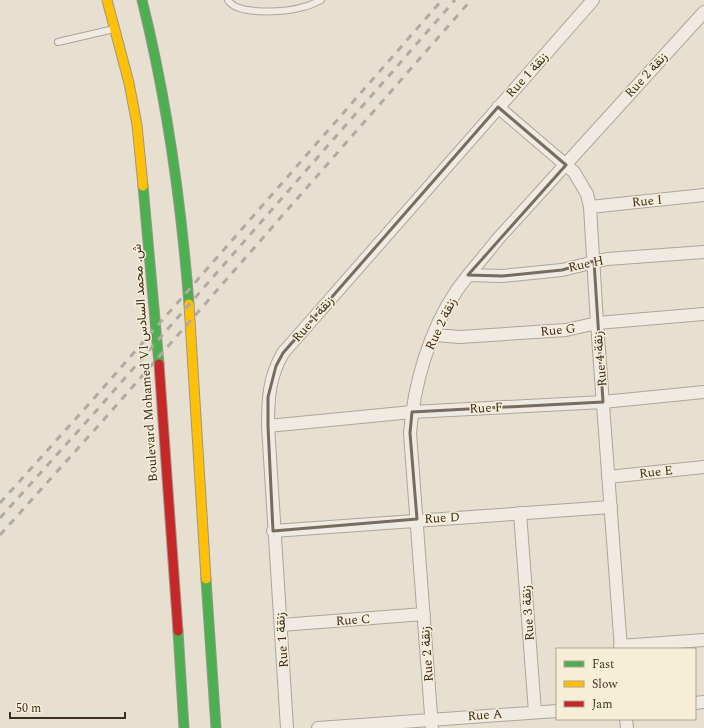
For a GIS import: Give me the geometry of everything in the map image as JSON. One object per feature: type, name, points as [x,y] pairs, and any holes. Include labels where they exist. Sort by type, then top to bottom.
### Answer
[{"type":"main road","name":"Boulevard Mohamed VI ش. محمد السادس","points":[[107,0],[116,28],[137,125],[146,210],[160,370],[184,728]]},
{"type":"main road","points":[[142,0],[161,76],[171,131],[178,190],[191,334],[216,728]]},
{"type":"street","name":"Rue 1 زنقة","points":[[287,728],[281,625],[273,531],[268,426],[271,380],[283,353],[593,0]]},
{"type":"street","name":"Rue 2 زنقة","points":[[432,723],[410,433],[412,412],[422,369],[434,335],[446,310],[468,275],[704,12]]},
{"type":"street","name":"Rue 4 زنقة","points":[[498,107],[566,164],[581,182],[587,194],[590,207],[621,647]]},
{"type":"street","name":"Rue I","points":[[590,207],[704,195]]},
{"type":"street","name":"Rue H","points":[[468,275],[502,276],[555,270],[594,261],[704,252]]},
{"type":"street","name":"Rue G","points":[[434,335],[468,337],[566,330],[597,323],[704,314]]},
{"type":"street","name":"Rue F","points":[[268,426],[412,412],[603,402],[704,392]]},
{"type":"street","name":"Rue E","points":[[608,477],[704,467]]},
{"type":"street","name":"Rue D","points":[[273,531],[416,519],[611,507]]},
{"type":"street","name":"Rue 3 زنقة","points":[[520,513],[535,712]]},
{"type":"street","name":"Rue C","points":[[281,625],[424,614]]},
{"type":"street","points":[[621,647],[704,640]]},
{"type":"street","name":"Rue A","points":[[318,728],[432,723],[556,711]]},
{"type":"lane","points":[[228,0],[235,7],[249,11],[302,8],[321,0]]},
{"type":"lane","points":[[58,42],[116,28]]},
{"type":"highlighted area","points":[[498,107],[566,165],[468,275],[502,276],[562,270],[594,261],[603,402],[412,412],[410,433],[417,519],[273,531],[268,397],[276,366],[283,353]]},
{"type":"railway","points":[[0,503],[89,404],[442,0]]},
{"type":"railway","points":[[0,518],[97,410],[455,0]]},
{"type":"railway","points":[[0,535],[107,416],[471,0]]},
{"type":"traffic: fast","points":[[142,0],[159,75],[172,151],[182,227],[189,304]]},
{"type":"traffic: fast","points":[[143,186],[159,364]]},
{"type":"traffic: fast","points":[[206,579],[216,728]]},
{"type":"traffic: fast","points":[[178,631],[184,728]]},
{"type":"traffic: slow","points":[[107,0],[129,83],[137,125],[143,186]]},
{"type":"traffic: slow","points":[[189,304],[206,579]]},
{"type":"traffic: jam","points":[[159,364],[178,631]]}]
